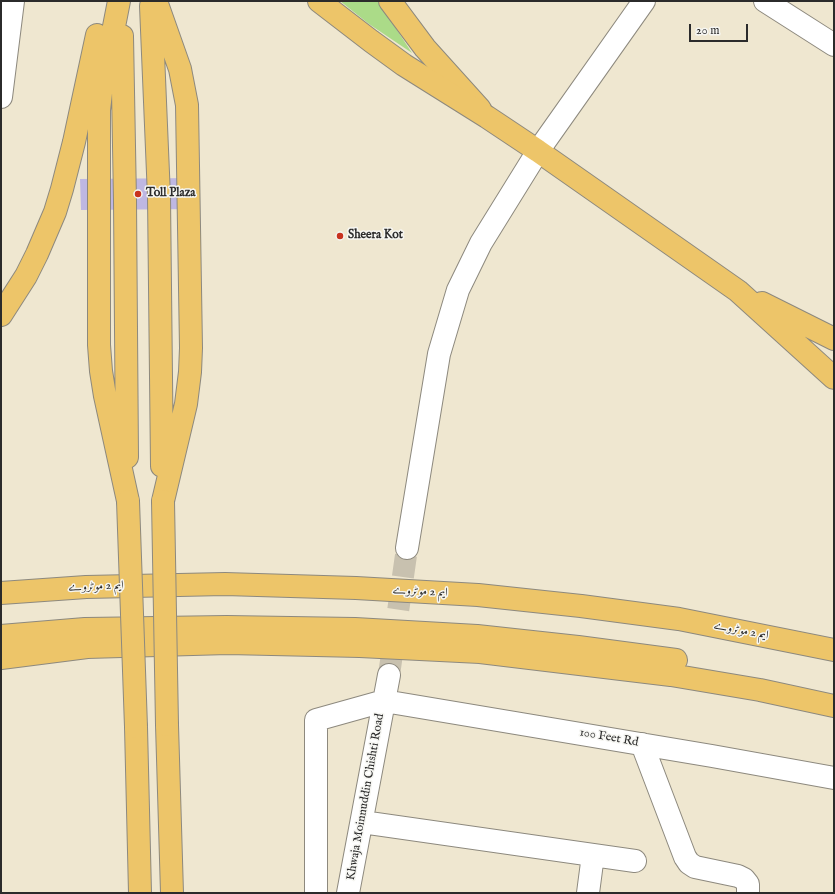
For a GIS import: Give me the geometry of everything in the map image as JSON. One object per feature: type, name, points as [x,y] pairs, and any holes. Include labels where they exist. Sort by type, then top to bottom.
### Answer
[{"type":"main road","points":[[1,315],[34,260],[55,212],[74,142],[105,1]]},
{"type":"main road","points":[[120,1],[125,201],[128,501],[140,893]]},
{"type":"main road","points":[[151,1],[158,197],[167,725],[172,893]]},
{"type":"main road","points":[[156,1],[180,69],[187,105],[191,348],[186,404],[163,500]]},
{"type":"main road","points":[[319,1],[404,65],[538,151],[738,291],[834,378]]},
{"type":"main road","points":[[390,1],[425,48],[487,117]]},
{"type":"main road","points":[[738,291],[834,338]]},
{"type":"main road","name":"ایم 2 موٹروے","points":[[1,593],[86,587],[225,584],[356,588],[478,595],[581,606],[679,619],[834,650]]},
{"type":"main road","points":[[1,636],[85,629],[227,627],[355,629],[477,636],[578,647],[671,660],[834,691]]},
{"type":"main road","points":[[1,658],[87,647],[228,643],[360,646],[480,652],[671,675],[760,690],[834,706]]},
{"type":"street","points":[[1,97],[13,1]]},
{"type":"street","points":[[407,548],[439,354],[458,290],[481,243],[538,151],[644,1]]},
{"type":"street","points":[[765,1],[834,45]]},
{"type":"street","name":"Khwaja Moinnuddin Chishti Road","points":[[348,893],[389,675]]},
{"type":"street","points":[[316,893],[316,720],[384,701]]},
{"type":"street","name":"100 Feet Rd","points":[[384,701],[834,778]]},
{"type":"street","points":[[642,744],[685,857],[689,863],[695,867],[738,876],[744,879],[748,884],[748,893]]},
{"type":"street","points":[[362,822],[635,862]]},
{"type":"street","points":[[588,893],[593,855]]},
{"type":"green space","points":[[340,1],[378,1],[412,53],[369,24]]},
{"type":"building","name":"Toll Plaza","points":[[196,178],[196,209],[81,210],[80,179]]},
{"type":"tunnel","points":[[389,675],[407,548]]},
{"type":"place","name":"Toll Plaza","points":[[138,194]]},
{"type":"place","name":"Sheera Kot","points":[[340,236]]}]
